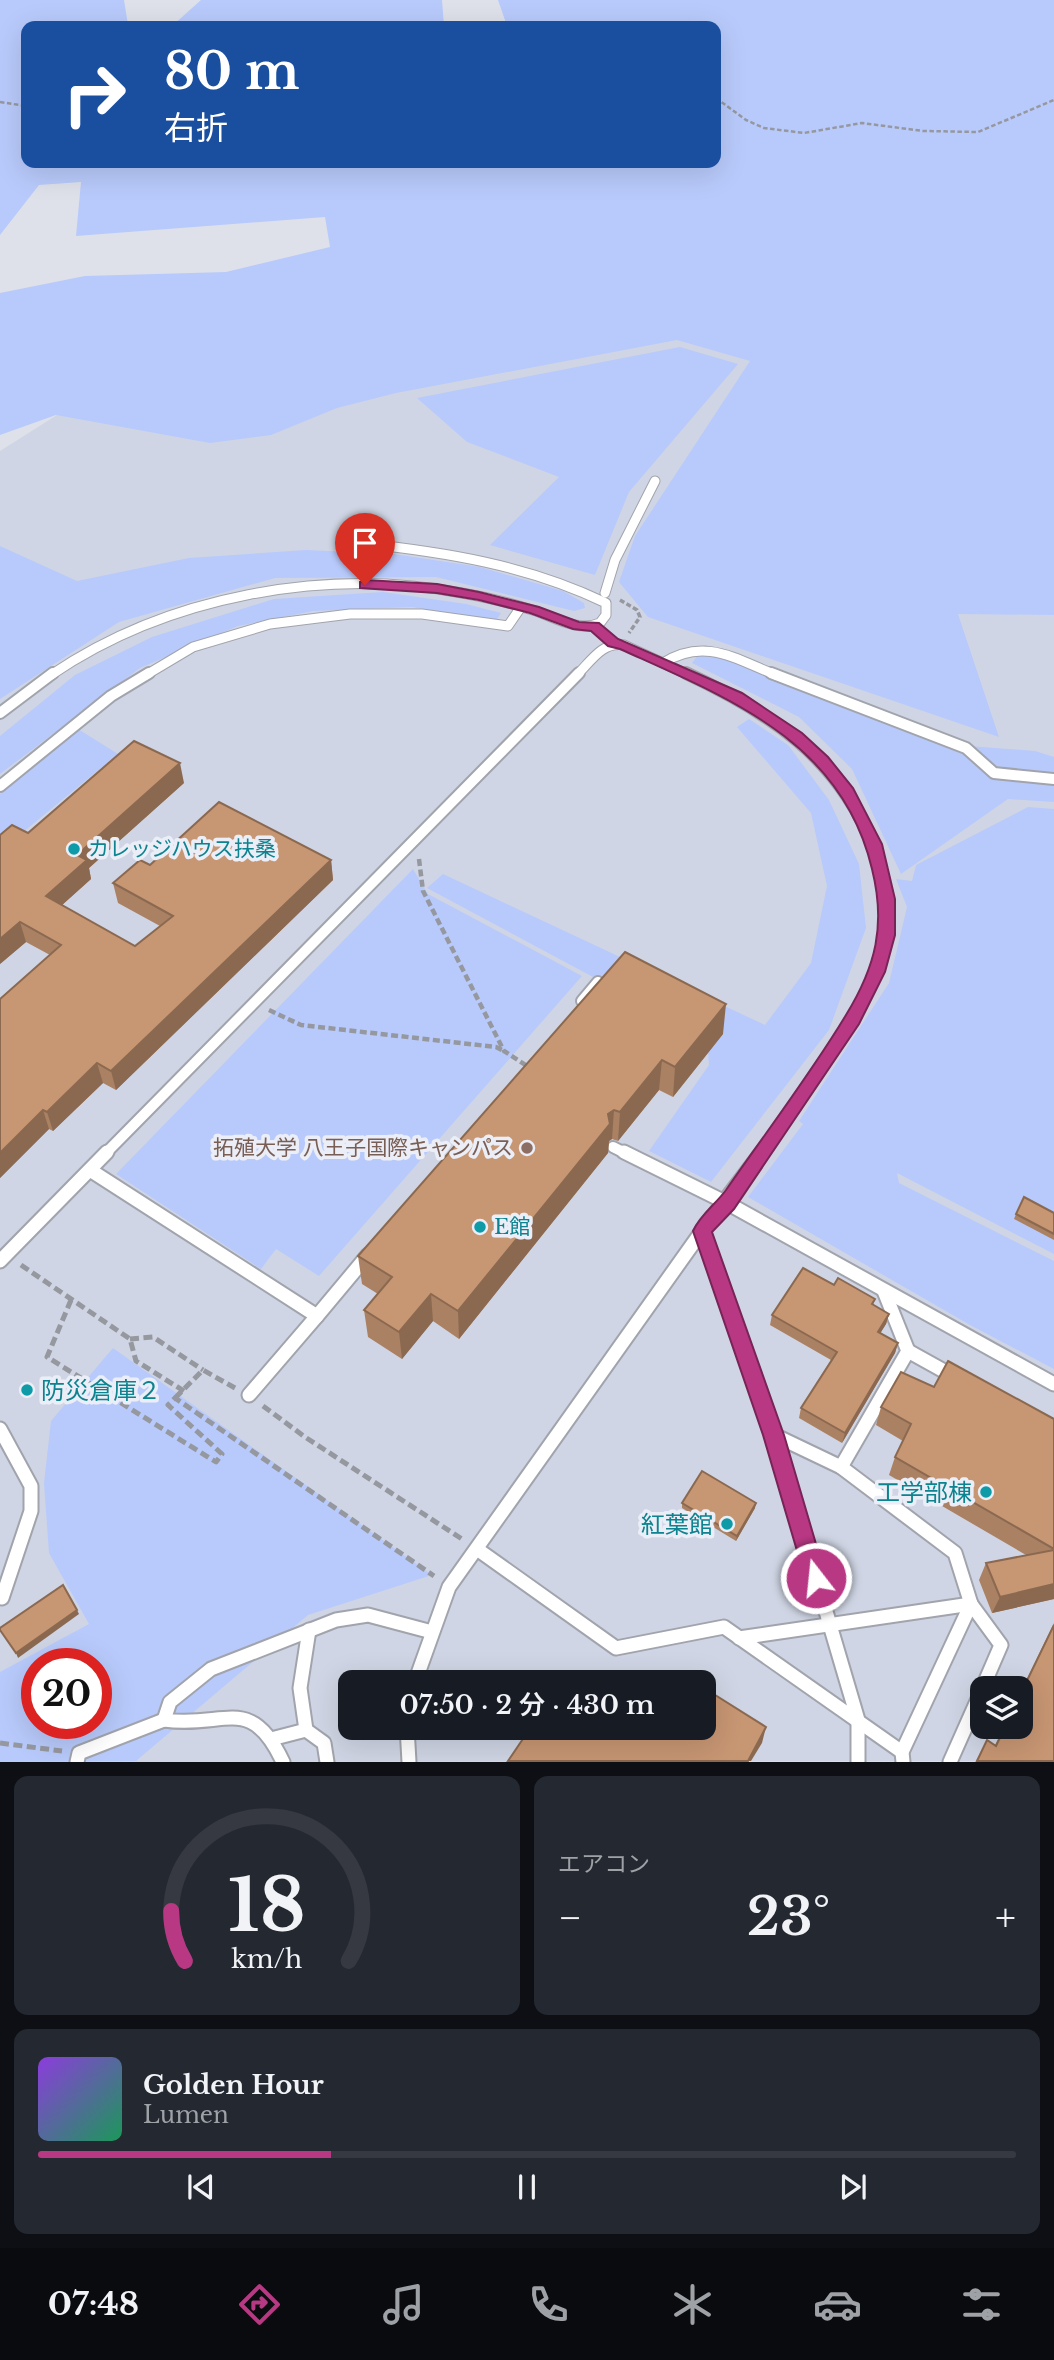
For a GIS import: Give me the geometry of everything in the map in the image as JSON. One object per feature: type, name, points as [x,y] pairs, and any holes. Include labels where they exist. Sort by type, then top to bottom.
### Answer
[{"type":"lane","points":[[605,593],[615,560],[655,481]]},
{"type":"lane","points":[[0,713],[51,674],[113,639],[166,618],[229,600],[308,587],[384,585],[437,589],[521,607],[578,626],[594,626],[604,621],[608,613],[606,603],[546,577],[461,555],[359,543]]},
{"type":"lane","points":[[0,786],[111,696],[193,648],[270,624],[349,614],[422,614],[508,626],[521,607]]},
{"type":"lane","points":[[419,1670],[450,1587],[702,1231],[727,1203],[853,1019],[877,972],[887,935],[887,899],[874,844],[846,788],[823,761],[797,737],[737,697],[613,643],[594,626]]},
{"type":"lane","points":[[3,1258],[606,646],[613,643]]},
{"type":"lane","points":[[663,663],[683,650],[711,650],[966,748],[994,774],[1054,779]]},
{"type":"lane","points":[[572,1014],[598,982]]},
{"type":"lane","points":[[614,1147],[727,1203],[1054,1384]]},
{"type":"lane","points":[[90,1170],[317,1316]]},
{"type":"lane","points":[[702,1231],[774,1435],[858,1720],[858,1762]]},
{"type":"lane","points":[[249,1395],[378,1243]]},
{"type":"lane","points":[[884,1291],[908,1351],[969,1384]]},
{"type":"lane","points":[[841,1467],[908,1351]]},
{"type":"lane","points":[[0,1429],[31,1486],[32,1511],[2,1598]]},
{"type":"lane","points":[[774,1435],[841,1467],[955,1553],[971,1604],[1001,1645],[988,1676]]},
{"type":"lane","points":[[477,1549],[616,1648],[724,1627],[858,1720],[903,1757],[971,1604]]},
{"type":"lane","points":[[739,1638],[971,1604]]},
{"type":"lane","points":[[164,1720],[170,1702],[212,1669],[336,1619],[368,1615],[432,1632]]},
{"type":"lane","points":[[309,1630],[300,1688],[306,1730],[324,1743],[327,1762]]},
{"type":"lane","points":[[950,1762],[970,1716]]},
{"type":"lane","points":[[78,1758],[164,1720],[183,1725],[224,1717],[247,1717],[275,1738],[284,1762]]},
{"type":"lane","points":[[275,1738],[306,1730]]},
{"type":"lane","points":[[408,1740],[409,1762]]},
{"type":"path","points":[[721,102],[746,120],[764,128],[804,133],[862,123],[923,131],[978,132],[1054,100]]},
{"type":"path","points":[[0,102],[21,105]]},
{"type":"path","points":[[418,855],[423,891],[504,1051]]},
{"type":"path","points":[[265,1008],[301,1026],[496,1047],[527,1066]]},
{"type":"path","points":[[3,1258],[130,1339],[153,1337],[203,1370]]},
{"type":"path","points":[[71,1300],[47,1357],[216,1462],[222,1454],[167,1405],[175,1398],[450,1587]]},
{"type":"path","points":[[130,1339],[136,1361],[184,1391]]},
{"type":"path","points":[[305,1437],[450,1529]]},
{"type":"path","points":[[0,1743],[78,1758]]},
{"type":"shaded area","points":[[0,0],[124,0],[127,21],[21,21],[21,168],[721,168],[721,21],[505,21],[498,0],[1054,0],[1054,615],[958,614],[999,737],[648,617],[619,582],[635,536],[750,361],[677,340],[396,393],[337,408],[271,435],[210,443],[56,415],[0,435],[0,293],[85,276],[226,272],[330,247],[325,217],[76,236],[81,182],[39,185],[0,235]]},
{"type":"shaded area","points":[[201,0],[442,0],[444,21],[178,21]]},
{"type":"shaded area","name":"拓殖大学 八王子国際キャンパス","points":[[702,320],[1054,558],[1054,1761],[0,1762],[0,451],[98,389]]},
{"type":"shaded area","points":[[680,347],[738,364],[629,492],[595,575],[490,545],[559,477],[467,442],[417,398]]},
{"type":"shaded area","points":[[0,546],[77,581],[189,558],[306,550],[394,554],[480,567],[563,591],[584,603],[585,608],[574,611],[436,577],[275,578],[119,622],[0,699]]},
{"type":"shaded area","points":[[383,592],[466,604],[501,613],[495,622],[412,607],[313,611],[238,626],[140,668],[0,774],[0,736],[75,675],[152,637],[274,599]]},
{"type":"shaded area","points":[[705,645],[942,744],[1035,751],[1054,757],[1054,802],[1008,799],[901,874],[852,769],[799,717],[692,663]]},
{"type":"shaded area","points":[[749,719],[788,745],[829,800],[859,864],[866,928],[829,1030],[711,1182],[649,1151],[709,1065],[707,1038],[427,888],[443,874],[765,1025],[811,963],[827,886],[811,813],[737,727]]},
{"type":"shaded area","points":[[78,729],[118,754],[0,851],[0,794]]},
{"type":"shaded area","points":[[1028,807],[1054,809],[1054,1254],[897,1173],[899,1183],[1054,1261],[1054,1369],[970,1325],[748,1197],[803,1124],[799,1121],[889,983],[907,907],[896,879],[912,881],[916,865]]},
{"type":"shaded area","points":[[413,869],[428,894],[582,976],[319,1276],[276,1249],[261,1269],[116,1174]]},
{"type":"shaded area","points":[[113,1348],[432,1575],[308,1615],[136,1761],[0,1762],[0,1672],[21,1661],[21,1739],[112,1739],[112,1648],[44,1648],[89,1624],[49,1553],[44,1483],[51,1421]]},
{"type":"building","points":[[134,741],[180,763],[77,855],[87,860],[46,896],[135,946],[173,916],[113,883],[140,860],[150,865],[219,802],[331,860],[111,1071],[97,1063],[47,1112],[43,1110],[0,1153],[0,999],[61,945],[20,922],[0,939],[0,835],[12,825],[28,833]]},
{"type":"building","name":"E館","points":[[625,952],[726,1004],[675,1067],[662,1060],[620,1112],[614,1110],[608,1114],[610,1124],[458,1311],[431,1294],[399,1332],[364,1310],[392,1277],[358,1256]]},
{"type":"building","points":[[1024,1197],[1054,1213],[1054,1234],[1016,1214]]},
{"type":"building","points":[[803,1268],[834,1285],[838,1278],[875,1299],[872,1304],[889,1314],[878,1332],[898,1343],[845,1433],[801,1408],[837,1352],[772,1315]]},
{"type":"building","name":"工学部棟","points":[[948,1361],[1054,1419],[1054,1549],[895,1457],[911,1424],[881,1407],[901,1372],[934,1387]]},
{"type":"building","name":"紅葉館","points":[[702,1471],[756,1503],[737,1536],[682,1503]]},
{"type":"building","points":[[1054,1550],[1054,1584],[1000,1597],[986,1563]]},
{"type":"building","points":[[63,1585],[77,1610],[16,1653],[0,1628]]},
{"type":"building","points":[[1054,1625],[1054,1761],[977,1761],[987,1740],[996,1746],[999,1739],[1033,1739],[1033,1676],[1029,1676]]},
{"type":"building","points":[[716,1696],[766,1727],[748,1761],[508,1761],[522,1740],[716,1740]]},
{"type":"place","name":"カレッジハウス扶桑","points":[[74,849]]},
{"type":"place","name":"拓殖大学 八王子国際キャンパス","points":[[527,1148]]},
{"type":"place","name":"E館","points":[[480,1227]]},
{"type":"place","name":"防災倉庫２","points":[[27,1390]]},
{"type":"place","name":"工学部棟","points":[[986,1492]]},
{"type":"place","name":"紅葉館","points":[[727,1524]]},
{"type":"route","points":[[365,585],[437,589],[479,596],[535,610],[578,626],[594,626],[613,643],[624,645],[737,697],[797,737],[823,761],[846,788],[874,844],[887,899],[887,935],[877,972],[853,1019],[727,1203],[702,1231],[774,1435],[816,1578]]}]
